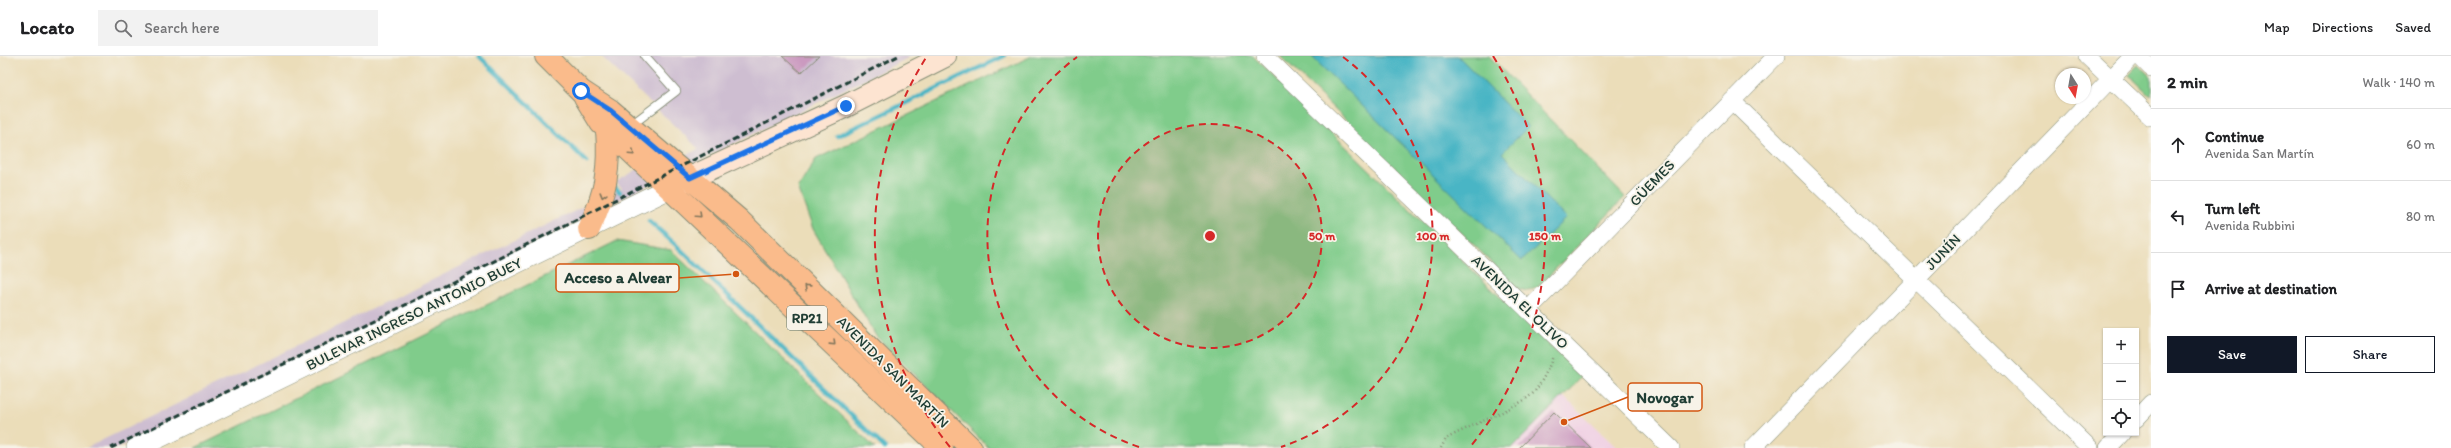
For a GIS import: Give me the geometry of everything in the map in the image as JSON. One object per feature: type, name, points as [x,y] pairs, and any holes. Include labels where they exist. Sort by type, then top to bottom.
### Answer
[{"type":"main road","name":"AVENIDA SAN MARTÍN","points":[[546,56],[581,91],[629,127],[739,220],[971,448]]},
{"type":"main road","points":[[690,178],[846,106],[945,56]]},
{"type":"main road","name":"AVENIDA SAN MARTÍN","points":[[581,91],[601,123],[607,129],[942,448]]},
{"type":"main road","points":[[589,229],[599,208],[608,176],[607,129]]},
{"type":"street","name":"AVENIDA EL OLIVO","points":[[1265,56],[1671,448]]},
{"type":"street","name":"GÜEMES","points":[[1528,310],[1776,56]]},
{"type":"street","points":[[2087,56],[2110,80],[2151,117]]},
{"type":"street","name":"JUNÍN","points":[[1753,448],[2133,56]]},
{"type":"street","points":[[2139,56],[2151,68]]},
{"type":"street","points":[[1732,101],[2090,448]]},
{"type":"street","name":"BULEVAR INGRESO ANTONIO BUEY","points":[[137,448],[589,229],[690,178]]},
{"type":"street","points":[[2139,416],[2151,403]]},
{"type":"street","points":[[2108,448],[2119,436]]},
{"type":"lane","points":[[629,127],[676,91],[645,56]]},
{"type":"path","points":[[1441,448],[1446,439],[1455,433],[1508,408],[1534,392],[1547,372],[1559,340]]},
{"type":"shaded area","points":[[601,56],[912,56],[689,166],[682,157],[699,149]]},
{"type":"shaded area","points":[[638,169],[653,182],[529,248],[118,448],[86,448],[622,188],[616,182]]},
{"type":"shaded area","points":[[1563,396],[1617,448],[1512,448]]},
{"type":"green space","points":[[1032,56],[1253,56],[1582,377],[1512,448],[989,448],[876,336],[813,229],[798,188],[816,159]]},
{"type":"green space","points":[[1280,56],[1489,56],[1625,197],[1538,287],[1528,291],[1519,289]]},
{"type":"green space","points":[[2139,65],[2151,76],[2151,96],[2129,75]]},
{"type":"green space","points":[[617,241],[671,250],[875,448],[195,448]]},
{"type":"water","points":[[1311,56],[1458,56],[1528,127],[1502,153],[1566,218],[1522,261]]},
{"type":"building","points":[[782,56],[819,56],[801,73]]},
{"type":"building","points":[[1554,412],[1591,448],[1519,448]]},
{"type":"waterway","points":[[479,56],[587,162]]},
{"type":"waterway","points":[[837,136],[1004,56]]},
{"type":"waterway","points":[[615,187],[620,192]]},
{"type":"waterway","points":[[649,221],[676,245],[885,448]]},
{"type":"railway","points":[[111,448],[463,277],[898,56]]},
{"type":"place","name":"Acceso a Alvear","points":[[736,274]]},
{"type":"place","name":"Novogar","points":[[1564,422]]},
{"type":"route","points":[[581,91],[610,110],[690,178],[726,163],[846,106]]}]
